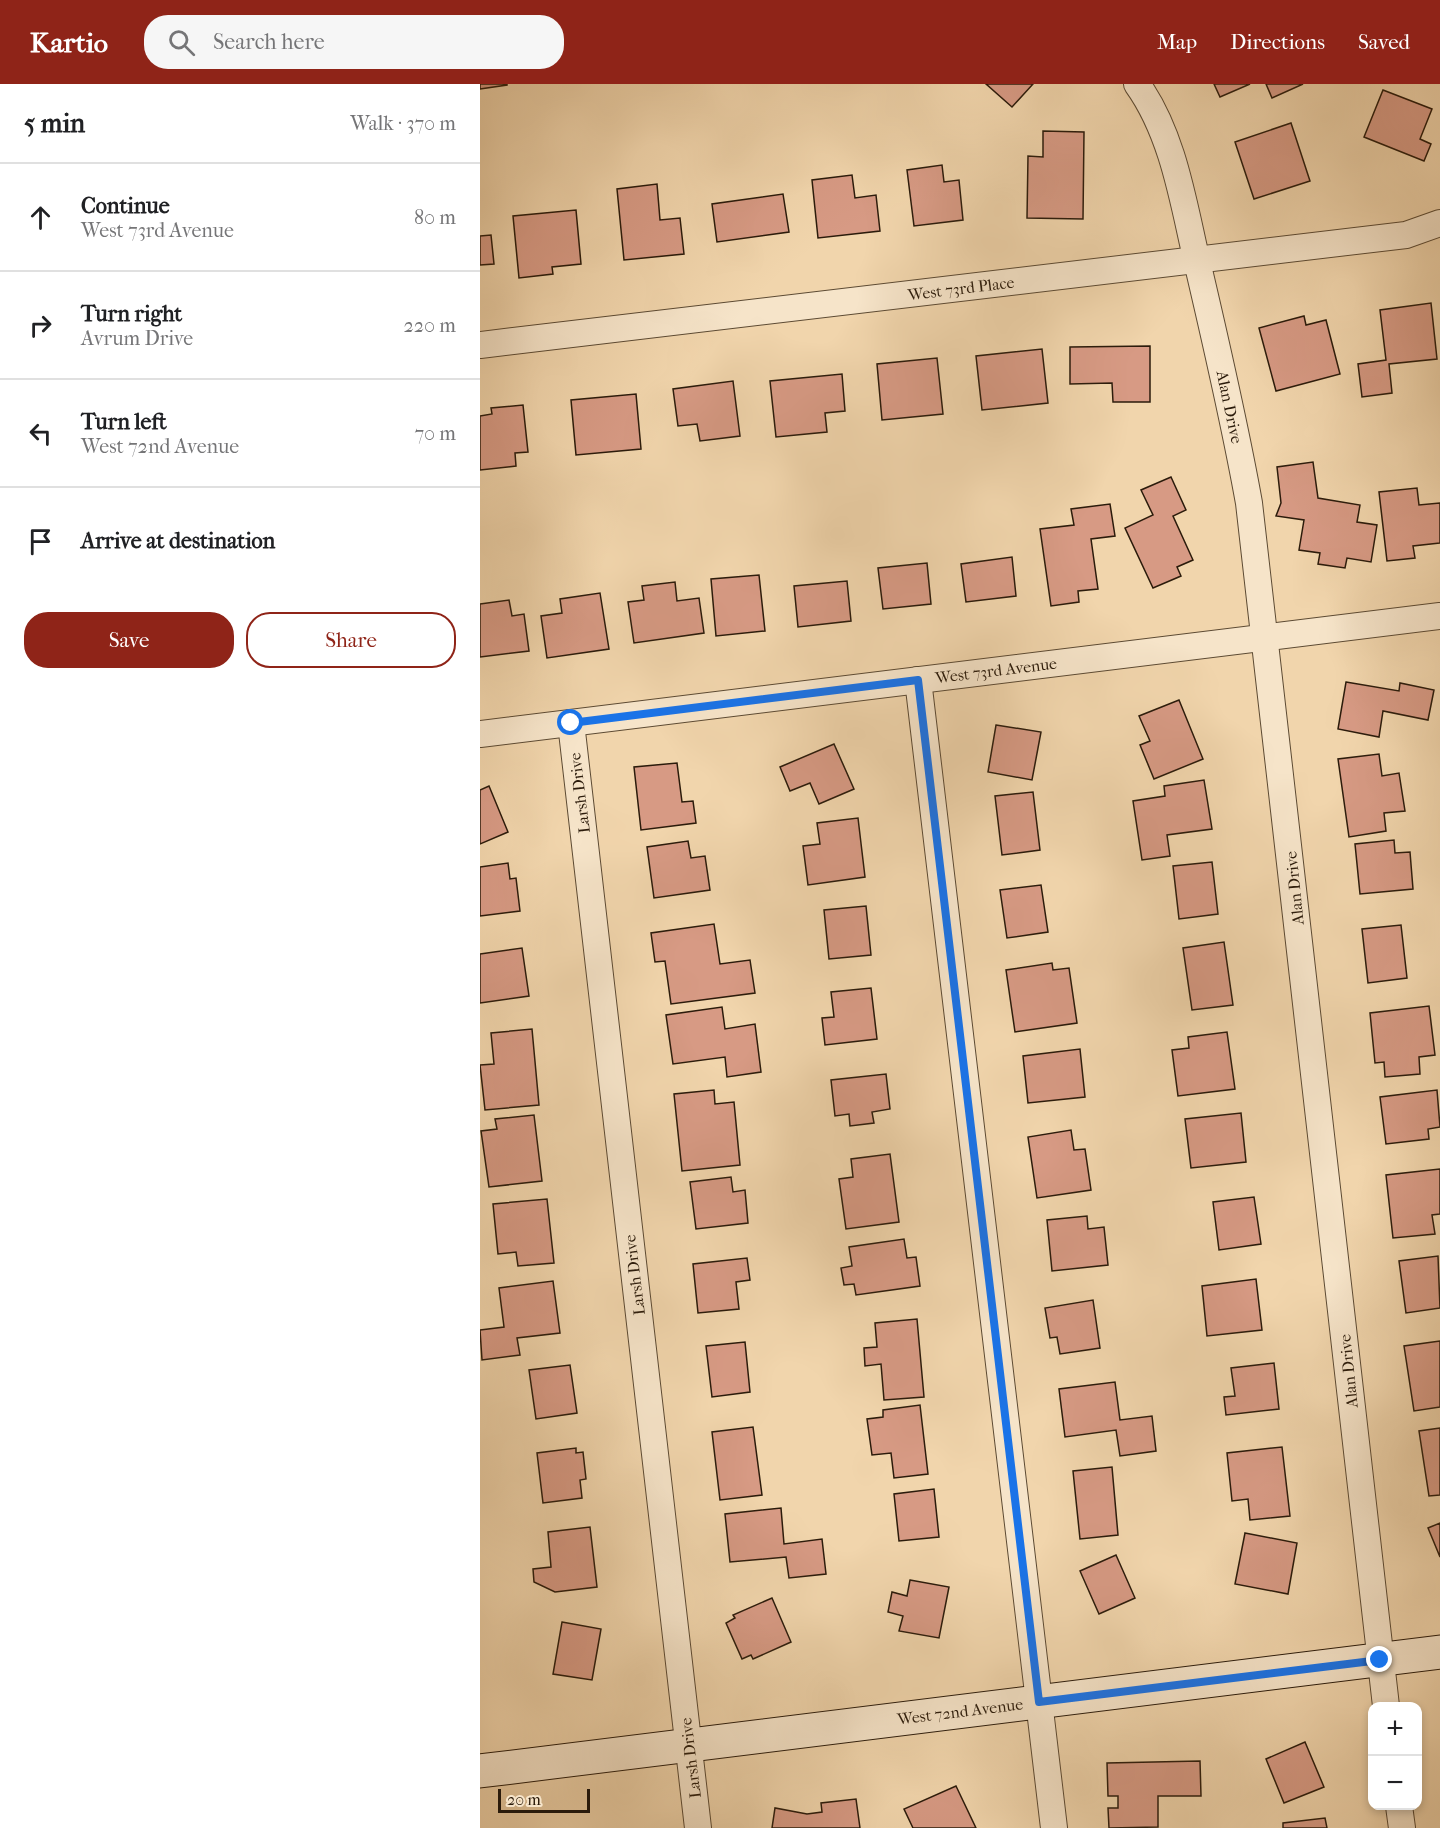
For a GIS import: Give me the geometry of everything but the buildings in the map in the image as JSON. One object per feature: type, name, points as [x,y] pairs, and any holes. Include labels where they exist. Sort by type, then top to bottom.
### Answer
[{"type":"main road","name":"West 72nd Avenue","points":[[480,1771],[1440,1652]]},
{"type":"street","name":"Alan Drive","points":[[1137,84],[1158,122],[1176,172],[1234,423],[1250,503],[1385,1702]]},
{"type":"street","name":"West 73rd Place","points":[[480,345],[1406,235],[1440,223]]},
{"type":"street","name":"West 73rd Avenue","points":[[480,734],[1440,616]]},
{"type":"street","points":[[918,680],[1054,1828]]},
{"type":"street","name":"Larsh Drive","points":[[571,723],[698,1828]]},
{"type":"street","points":[[1400,1810],[1402,1828]]},
{"type":"route","points":[[571,723],[918,680],[1039,1702],[1380,1660]]}]
